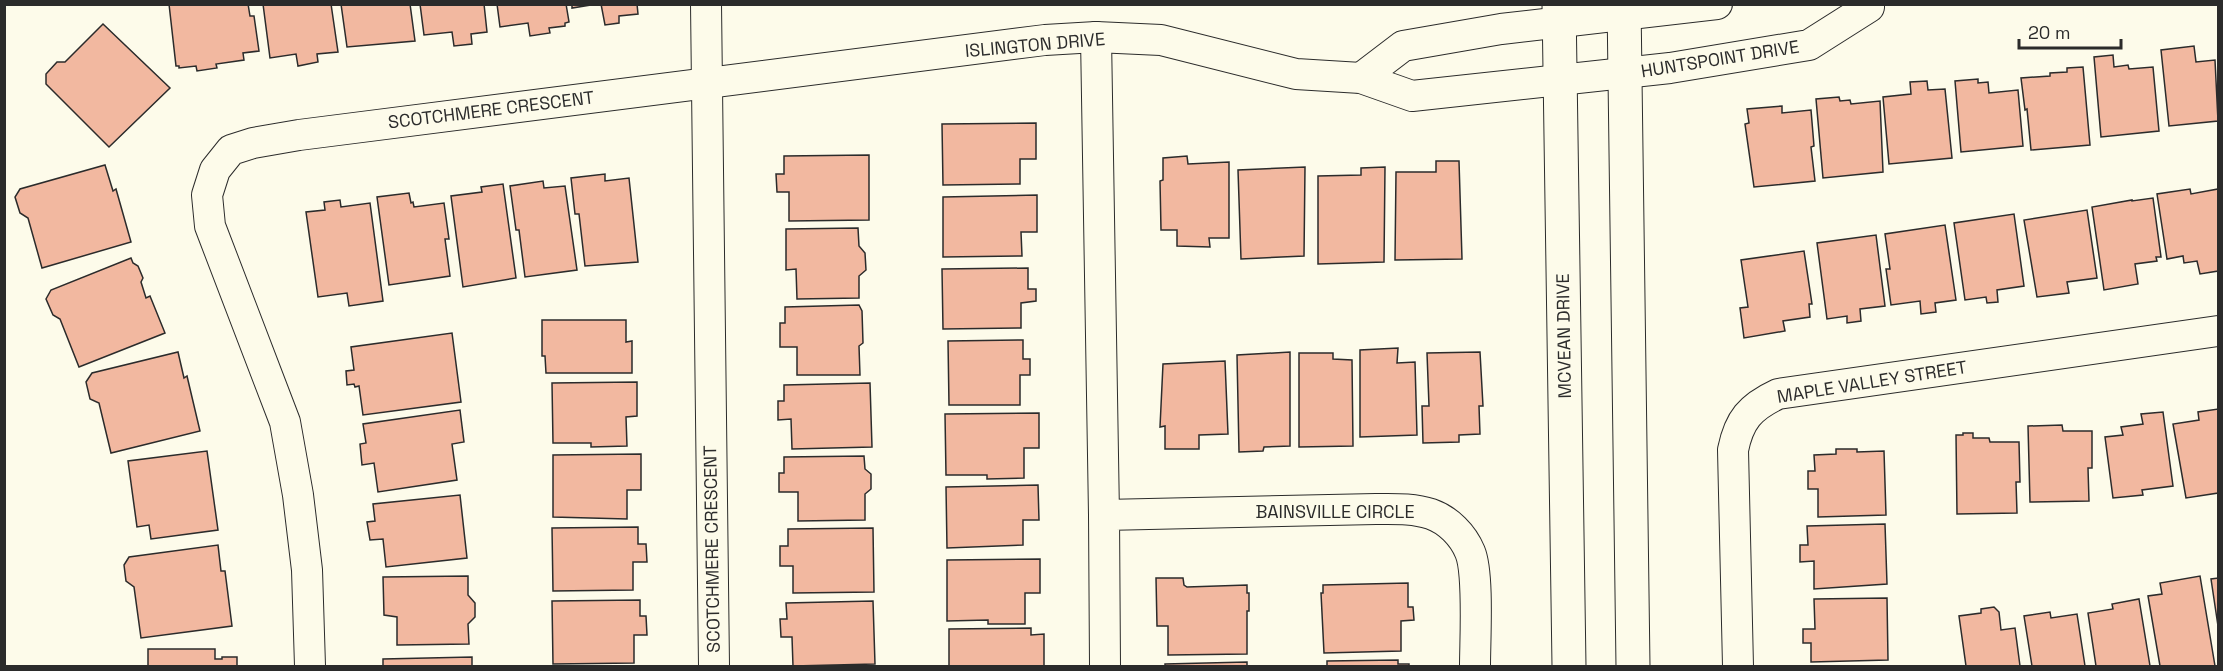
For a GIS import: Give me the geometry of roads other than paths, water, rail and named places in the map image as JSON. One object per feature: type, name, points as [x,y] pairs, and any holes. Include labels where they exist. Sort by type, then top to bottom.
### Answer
[{"type":"main road","points":[[1624,10],[1633,666]]},
{"type":"main road","name":"MCVEAN DRIVE","points":[[1559,13],[1569,666]]},
{"type":"street","points":[[706,4],[707,82]]},
{"type":"street","points":[[1361,78],[1403,46],[1501,29],[1559,13],[1717,4]]},
{"type":"street","name":"HUNTSPOINT DRIVE","points":[[1560,80],[1686,66],[1809,45],[1871,5]]},
{"type":"street","points":[[1096,37],[1105,666]]},
{"type":"street","name":"ISLINGTON DRIVE","points":[[707,82],[1045,40],[1096,37],[1161,39],[1296,74],[1361,78],[1412,96],[1560,80]]},
{"type":"street","name":"SCOTCHMERE CRESCENT","points":[[310,666],[307,570],[298,495],[285,422],[210,226],[207,195],[215,170],[231,150],[253,143],[707,82],[714,666]]},
{"type":"street","name":"MAPLE VALLEY STREET","points":[[1738,666],[1733,450],[1737,432],[1745,418],[1759,403],[1778,394],[2218,331]]},
{"type":"street","name":"BAINSVILLE CIRCLE","points":[[1104,515],[1376,509],[1412,510],[1431,514],[1446,522],[1460,535],[1471,553],[1474,581],[1475,666]]}]
